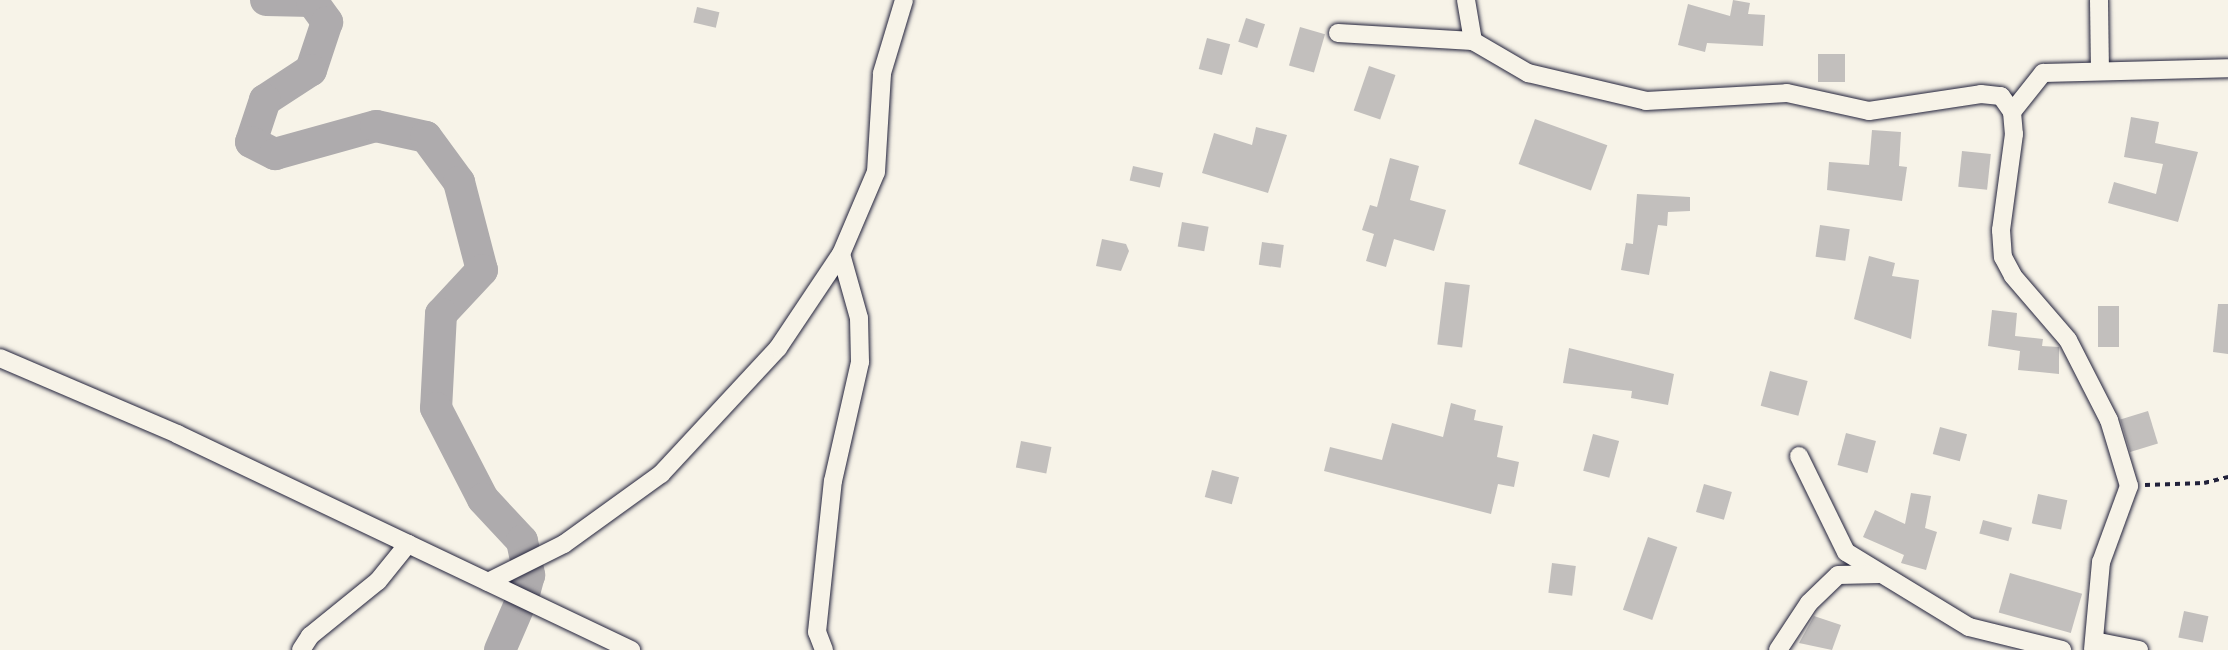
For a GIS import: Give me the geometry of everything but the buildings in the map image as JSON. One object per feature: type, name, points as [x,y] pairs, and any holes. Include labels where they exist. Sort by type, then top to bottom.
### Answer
[{"type":"street","points":[[488,582],[564,544],[661,474],[778,348],[842,254],[876,172],[881,73],[904,0]]},
{"type":"street","points":[[1466,0],[1473,41]]},
{"type":"street","points":[[2099,0],[2100,70]]},
{"type":"street","points":[[1338,33],[1473,41],[1528,73],[1646,101],[1787,93],[1869,111],[1981,94],[2001,96],[2012,112],[2014,134],[2001,230],[2003,257],[2012,276],[2068,340],[2109,420],[2129,486],[2101,562],[2093,645],[2139,650]]},
{"type":"street","points":[[2012,112],[2043,73],[2228,68]]},
{"type":"street","points":[[824,650],[817,632],[833,481],[860,362],[859,318],[842,254]]},
{"type":"street","points":[[0,358],[177,434],[631,650]]},
{"type":"street","points":[[1799,456],[1846,552],[1969,627],[2062,650]]},
{"type":"street","points":[[301,650],[310,636],[378,581],[408,544]]},
{"type":"street","points":[[1778,650],[1809,603],[1838,575],[1880,574]]},
{"type":"path","points":[[2129,486],[2204,483],[2228,478]]},
{"type":"waterway","points":[[266,0],[312,1],[327,22],[311,70],[265,100],[251,142],[275,154],[376,126],[426,137],[459,182],[482,270],[441,314],[436,408],[483,499],[522,541],[529,575],[525,590]]},
{"type":"waterway","points":[[500,650],[519,606]]}]
